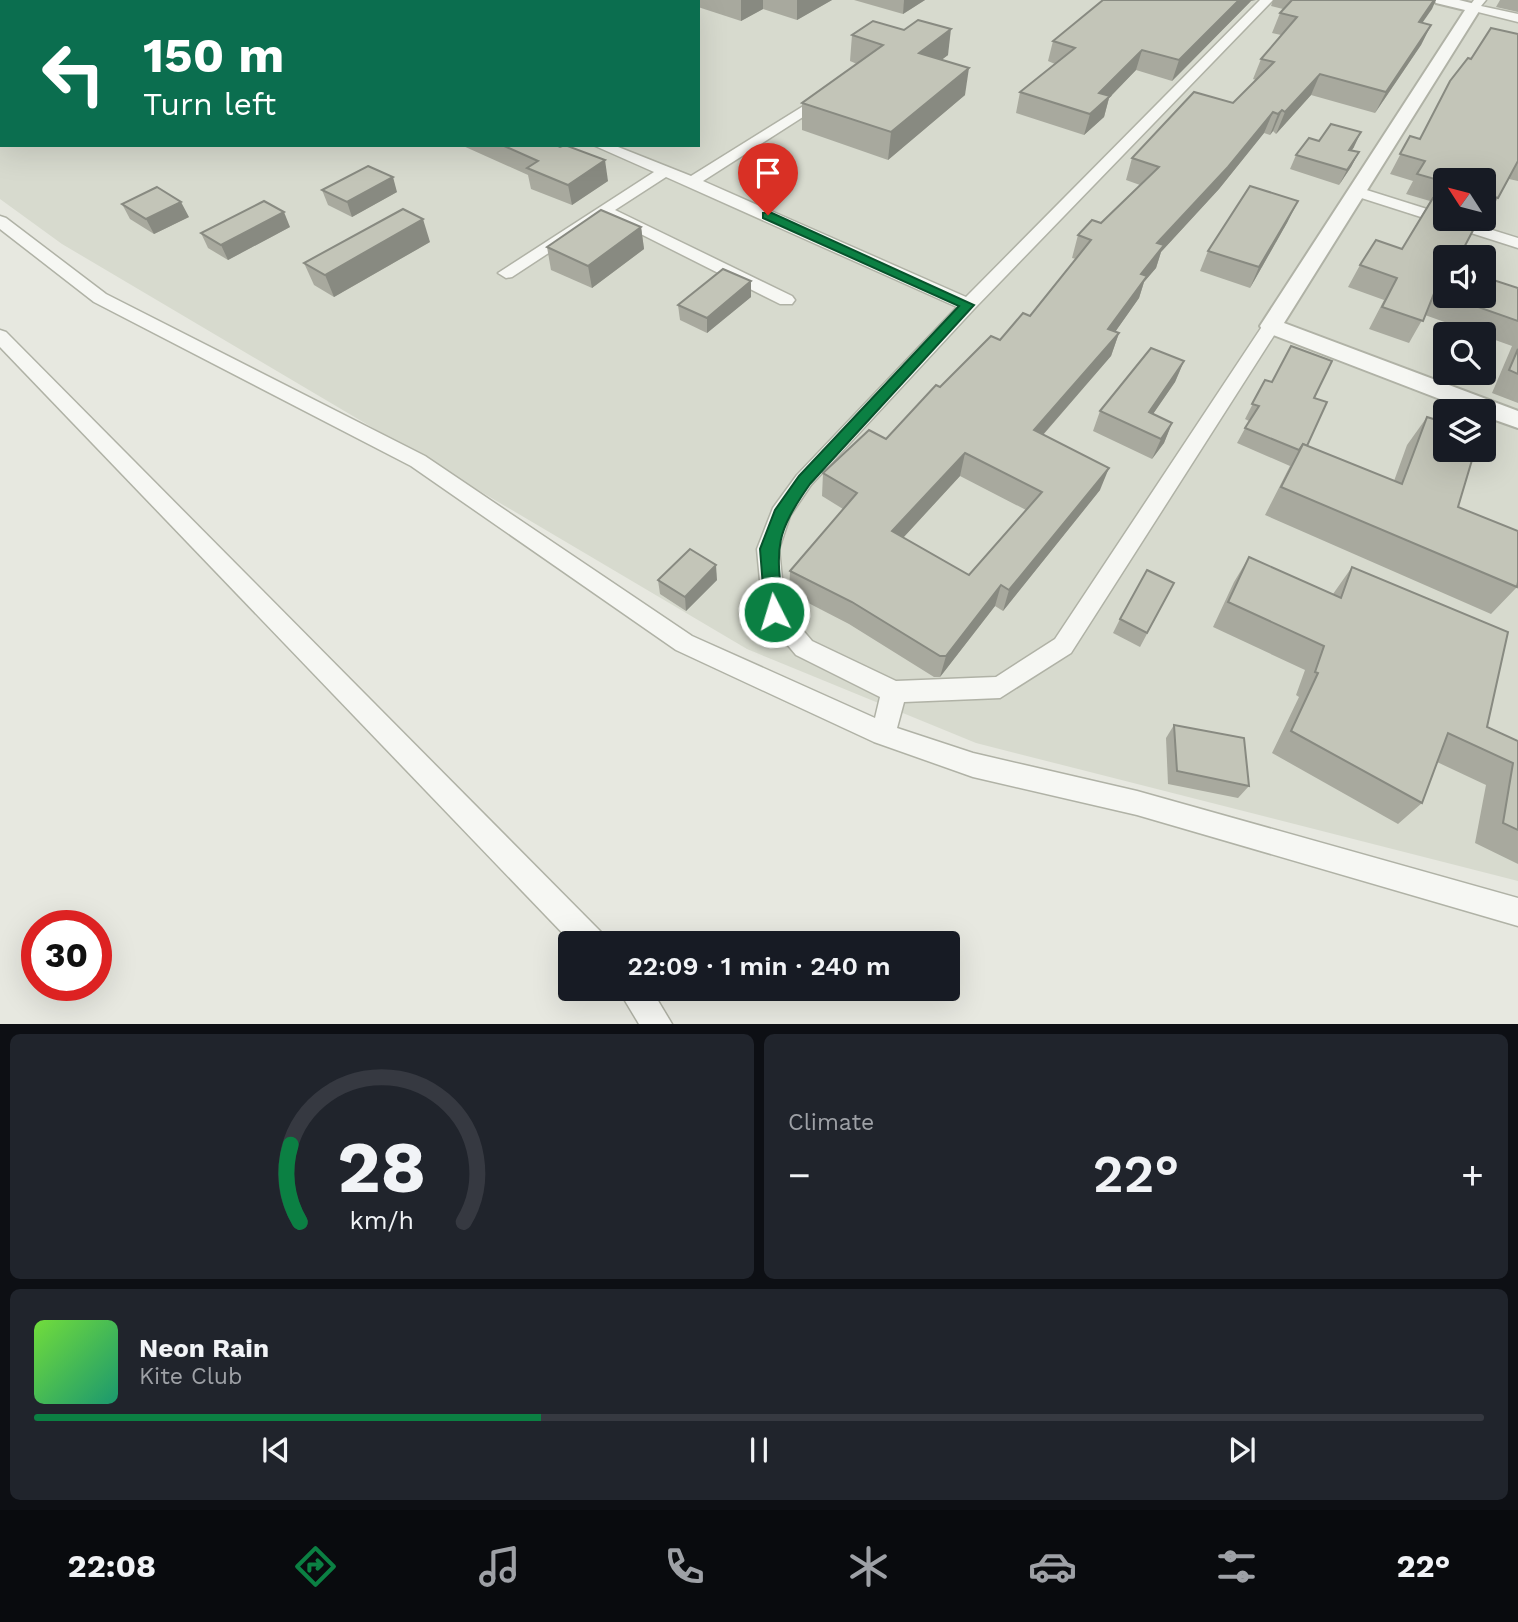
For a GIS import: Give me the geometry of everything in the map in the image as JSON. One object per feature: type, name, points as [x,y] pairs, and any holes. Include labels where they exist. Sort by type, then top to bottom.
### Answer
[{"type":"street","points":[[1267,0],[968,305],[804,480],[780,514],[768,549],[774,612],[804,648],[894,692],[1000,687],[1063,646],[1477,4]]},
{"type":"street","points":[[1441,0],[1477,4],[1518,18]]},
{"type":"street","points":[[692,182],[833,92]]},
{"type":"street","points":[[605,147],[692,182],[968,305]]},
{"type":"street","points":[[506,273],[665,171]]},
{"type":"street","points":[[1357,192],[1518,243]]},
{"type":"street","points":[[604,210],[786,300]]},
{"type":"street","points":[[0,221],[100,298],[418,461],[684,643],[883,734],[973,765],[1137,803],[1518,912]]},
{"type":"street","points":[[1271,326],[1518,420]]},
{"type":"street","points":[[0,336],[580,931]]},
{"type":"street","points":[[883,734],[894,692]]},
{"type":"street","points":[[641,1001],[657,1024]]},
{"type":"shaded area","points":[[700,0],[1518,0],[1518,881],[976,743],[747,649],[62,244],[0,199],[0,147],[700,147]]},
{"type":"building","points":[[1103,0],[1239,0],[1179,60],[1142,50],[1099,93],[1110,96],[1090,114],[1020,92],[1075,48],[1053,41]]},
{"type":"building","points":[[1292,0],[1434,0],[1419,22],[1431,25],[1386,92],[1320,74],[1285,112],[1273,112],[1228,167],[1157,243],[1164,245],[1141,274],[1147,276],[1108,329],[1119,333],[1034,430],[1109,468],[1009,590],[1001,585],[946,656],[940,656],[852,602],[790,571],[857,493],[823,473],[869,430],[886,439],[936,385],[940,387],[991,336],[1000,340],[1023,313],[1030,316],[1091,240],[1078,235],[1092,220],[1101,223],[1159,167],[1132,158],[1194,92],[1233,103],[1274,62],[1261,59],[1297,17],[1280,13]],"holes":[[[965,453],[1042,492],[969,575],[892,531]]]},
{"type":"building","points":[[918,20],[951,29],[919,53],[969,68],[891,132],[802,103],[883,45],[852,35],[873,21],[904,30]]},
{"type":"building","points":[[1491,28],[1518,34],[1518,161],[1498,198],[1496,168],[1433,168],[1433,178],[1417,174],[1425,161],[1400,154],[1410,136],[1420,139],[1450,81],[1468,58],[1471,59]]},
{"type":"building","points":[[1331,124],[1361,132],[1349,150],[1359,152],[1347,170],[1296,155],[1309,138],[1319,141]]},
{"type":"building","points":[[506,147],[570,147],[605,160],[568,185],[527,168],[538,161]]},
{"type":"building","points":[[368,166],[393,177],[347,202],[322,190]]},
{"type":"building","points":[[1250,186],[1298,201],[1259,267],[1208,251]]},
{"type":"building","points":[[157,187],[181,202],[146,219],[122,204]]},
{"type":"building","points":[[1433,198],[1433,231],[1473,231],[1465,245],[1433,245],[1433,296],[1423,321],[1382,307],[1397,278],[1360,265],[1376,240],[1402,249]]},
{"type":"building","points":[[264,201],[284,212],[221,245],[201,233]]},
{"type":"building","points":[[403,209],[423,219],[325,275],[304,263]]},
{"type":"building","points":[[601,210],[641,227],[588,266],[547,247]]},
{"type":"building","points":[[723,269],[751,281],[707,318],[678,305]]},
{"type":"building","points":[[1496,281],[1518,288],[1518,321],[1481,308],[1496,308]]},
{"type":"building","points":[[1291,346],[1332,361],[1314,398],[1327,402],[1307,446],[1303,444],[1299,450],[1245,428],[1259,406],[1252,404],[1265,380],[1272,382]]},
{"type":"building","points":[[1151,348],[1184,361],[1149,412],[1172,423],[1161,439],[1100,411]]},
{"type":"building","points":[[1518,349],[1518,374],[1509,370]]},
{"type":"building","points":[[1427,417],[1433,419],[1433,462],[1471,462],[1458,507],[1518,531],[1517,587],[1281,487],[1303,444],[1402,484]]},
{"type":"building","points":[[690,549],[716,565],[685,597],[658,580]]},
{"type":"building","points":[[1249,557],[1341,598],[1352,567],[1508,632],[1487,727],[1518,741],[1518,830],[1503,823],[1513,763],[1448,733],[1422,803],[1291,731],[1318,673],[1315,672],[1324,646],[1228,602]]},
{"type":"building","points":[[1147,570],[1174,583],[1147,633],[1120,619]]},
{"type":"building","points":[[1174,725],[1244,738],[1249,786],[1177,771]]},
{"type":"route","points":[[768,215],[968,305],[804,480],[780,514],[768,549],[774,612]]}]
